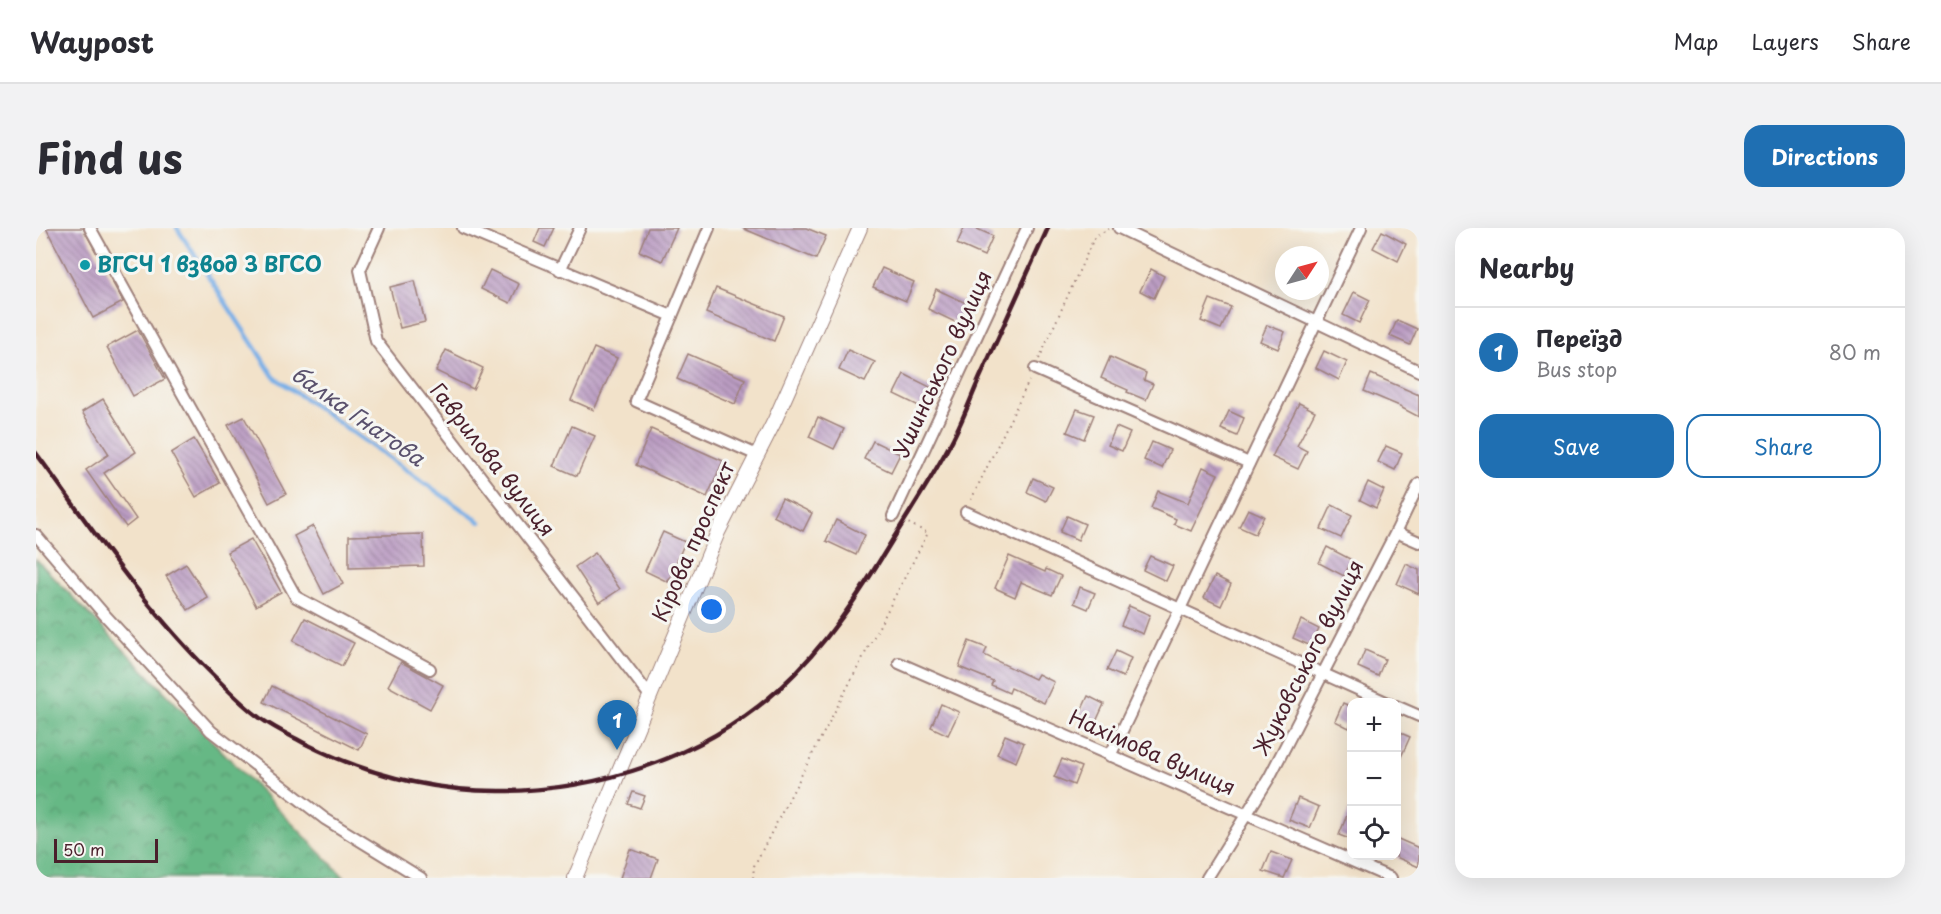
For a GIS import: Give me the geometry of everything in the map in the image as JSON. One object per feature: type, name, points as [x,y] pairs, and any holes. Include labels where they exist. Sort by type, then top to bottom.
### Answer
[{"type":"street","points":[[90,228],[296,597],[429,669]]},
{"type":"street","name":"Гаврилова вулиця","points":[[379,228],[360,270],[376,341],[650,696]]},
{"type":"street","points":[[463,228],[475,231],[560,270],[672,316]]},
{"type":"street","points":[[560,270],[580,228]]},
{"type":"street","points":[[709,228],[636,401],[757,455]]},
{"type":"street","name":"Кірова проспект","points":[[575,878],[615,776],[718,532],[784,400],[860,228]]},
{"type":"street","name":"Ушинського вулиця","points":[[893,516],[1027,228]]},
{"type":"street","points":[[1119,228],[1419,371]]},
{"type":"street","points":[[1110,756],[1360,228]]},
{"type":"street","points":[[1035,369],[1249,463]]},
{"type":"street","name":"Жуковського вулиця","points":[[1207,878],[1269,778],[1419,484]]},
{"type":"street","points":[[966,512],[1379,698]]},
{"type":"street","points":[[1396,532],[1419,542]]},
{"type":"street","points":[[36,535],[103,613],[211,731],[325,819],[421,878]]},
{"type":"street","name":"Нахімова вулиця","points":[[899,663],[1391,878]]},
{"type":"street","points":[[1401,708],[1419,716]]},
{"type":"path","points":[[753,878],[754,866],[928,533],[893,516]]},
{"type":"green space","points":[[36,559],[345,878],[36,878]]},
{"type":"building","name":"ВГСЧ 1 взвод 3 ВГСО","points":[[46,228],[83,228],[123,302],[93,318]]},
{"type":"building","points":[[540,228],[554,228],[545,247],[534,242]]},
{"type":"building","points":[[648,228],[677,228],[662,261],[639,251]]},
{"type":"building","points":[[742,228],[806,228],[826,236],[816,259]]},
{"type":"building","points":[[964,228],[975,228],[993,236],[984,256],[957,244]]},
{"type":"building","points":[[1382,231],[1406,244],[1398,261],[1373,248]]},
{"type":"building","points":[[882,268],[914,282],[906,301],[873,287]]},
{"type":"building","points":[[1151,269],[1164,276],[1154,298],[1140,291]]},
{"type":"building","points":[[490,270],[519,284],[510,303],[481,289]]},
{"type":"building","points":[[415,281],[425,322],[400,328],[390,287]]},
{"type":"building","points":[[716,288],[784,316],[774,341],[706,313]]},
{"type":"building","points":[[936,289],[968,304],[959,324],[928,309]]},
{"type":"building","points":[[1354,292],[1370,300],[1359,323],[1343,315]]},
{"type":"building","points":[[1210,299],[1231,307],[1221,329],[1201,321]]},
{"type":"building","points":[[1397,320],[1417,329],[1410,345],[1390,336]]},
{"type":"building","points":[[1267,325],[1285,332],[1278,349],[1260,341]]},
{"type":"building","points":[[138,330],[165,379],[133,396],[107,347]]},
{"type":"building","points":[[594,348],[617,358],[594,410],[571,400]]},
{"type":"building","points":[[446,350],[483,368],[473,389],[436,371]]},
{"type":"building","points":[[848,350],[875,362],[865,382],[839,370]]},
{"type":"building","points":[[1324,351],[1347,362],[1339,380],[1316,368]]},
{"type":"building","points":[[688,354],[745,379],[735,404],[677,379]]},
{"type":"building","points":[[1110,357],[1146,373],[1144,380],[1153,384],[1146,400],[1101,378]]},
{"type":"building","points":[[904,374],[932,388],[923,408],[894,394]]},
{"type":"building","points":[[1371,374],[1419,395],[1419,417],[1364,391]]},
{"type":"building","points":[[103,399],[136,452],[104,473],[136,519],[126,527],[86,470],[109,454],[82,412]]},
{"type":"building","points":[[1299,403],[1315,411],[1297,446],[1307,451],[1298,469],[1272,457]]},
{"type":"building","points":[[1077,409],[1094,415],[1084,439],[1067,432]]},
{"type":"building","points":[[1229,411],[1244,418],[1237,436],[1221,429]]},
{"type":"building","points":[[244,417],[286,494],[269,503],[228,425]]},
{"type":"building","points":[[818,417],[844,429],[834,449],[809,437]]},
{"type":"building","points":[[572,426],[595,436],[577,476],[554,466]]},
{"type":"building","points":[[1116,427],[1130,433],[1122,451],[1108,445]]},
{"type":"building","points":[[651,429],[723,461],[707,497],[636,465]]},
{"type":"building","points":[[194,439],[220,483],[196,497],[171,453]]},
{"type":"building","points":[[873,441],[900,454],[891,472],[864,459]]},
{"type":"building","points":[[1152,442],[1170,450],[1162,468],[1144,460]]},
{"type":"building","points":[[1386,446],[1402,453],[1395,470],[1378,462]]},
{"type":"building","points":[[1203,467],[1218,474],[1191,531],[1174,524],[1176,519],[1151,508],[1158,491],[1188,503]]},
{"type":"building","points":[[1033,478],[1053,487],[1046,501],[1027,492]]},
{"type":"building","points":[[1368,482],[1384,490],[1376,508],[1360,500]]},
{"type":"building","points":[[782,498],[812,513],[803,531],[773,516]]},
{"type":"building","points":[[1332,505],[1352,515],[1341,538],[1321,529]]},
{"type":"building","points":[[1248,509],[1264,516],[1255,534],[1239,527]]},
{"type":"building","points":[[1067,516],[1085,524],[1078,540],[1060,532]]},
{"type":"building","points":[[836,520],[865,535],[856,555],[826,541]]},
{"type":"building","points":[[313,526],[343,584],[324,594],[294,536]]},
{"type":"building","points":[[663,532],[685,542],[668,582],[645,571]]},
{"type":"building","points":[[423,534],[424,566],[349,568],[349,536]]},
{"type":"building","points":[[251,539],[281,592],[256,606],[227,552]]},
{"type":"building","points":[[1327,547],[1352,560],[1344,576],[1319,563]]},
{"type":"building","points":[[595,553],[620,589],[599,603],[575,567]]},
{"type":"building","points":[[1009,556],[1045,572],[1046,569],[1061,576],[1052,595],[1021,582],[1015,597],[995,588]]},
{"type":"building","points":[[1150,556],[1173,566],[1166,581],[1143,570]]},
{"type":"building","points":[[186,564],[208,598],[188,610],[166,576]]},
{"type":"building","points":[[1406,564],[1419,570],[1419,594],[1397,584]]},
{"type":"building","points":[[1215,576],[1231,584],[1221,606],[1204,598]]},
{"type":"building","points":[[1080,587],[1095,593],[1088,609],[1074,603]]},
{"type":"building","points":[[1129,606],[1150,615],[1143,634],[1121,625]]},
{"type":"building","points":[[305,618],[354,643],[342,666],[293,641]]},
{"type":"building","points":[[1301,620],[1319,629],[1311,646],[1293,638]]},
{"type":"building","points":[[969,641],[987,648],[984,655],[1035,679],[1038,674],[1054,682],[1044,703],[1011,688],[1009,693],[991,685],[993,681],[959,667]]},
{"type":"building","points":[[1365,650],[1385,659],[1378,676],[1358,667]]},
{"type":"building","points":[[1116,651],[1131,658],[1123,677],[1107,670]]},
{"type":"building","points":[[401,662],[443,685],[430,709],[388,686]]},
{"type":"building","points":[[272,686],[367,734],[359,750],[264,702]]},
{"type":"building","points":[[1088,696],[1104,704],[1094,726],[1078,718]]},
{"type":"building","points":[[1343,703],[1347,705],[1347,727],[1335,721]]},
{"type":"building","points":[[941,704],[959,712],[948,735],[931,727]]},
{"type":"building","points":[[1401,733],[1410,737],[1401,757]]},
{"type":"building","points":[[1005,735],[1024,743],[1016,762],[997,754]]},
{"type":"building","points":[[1062,759],[1081,767],[1074,785],[1054,777]]},
{"type":"building","points":[[633,792],[645,796],[640,808],[628,804]]},
{"type":"building","points":[[1298,798],[1319,807],[1310,828],[1289,820]]},
{"type":"building","points":[[1347,815],[1347,838],[1339,835]]},
{"type":"building","points":[[1401,840],[1419,848],[1419,867],[1401,859]]},
{"type":"building","points":[[630,849],[658,859],[651,878],[620,878]]},
{"type":"building","points":[[1271,852],[1292,860],[1284,878],[1263,871]]},
{"type":"waterway","name":"балка Гнатова","points":[[177,228],[274,377],[480,522]]},
{"type":"railway","points":[[36,453],[120,567],[164,622],[187,649],[235,697],[265,722],[351,764],[399,779],[448,788],[499,791],[537,789],[575,785],[612,777],[649,766],[718,734],[750,713],[779,689],[827,637],[868,579],[949,446],[1048,228]]},
{"type":"place","name":"ВГСЧ 1 взвод 3 ВГСО","points":[[85,265]]},
{"type":"place","name":"Переїзд","points":[[617,750]]}]
